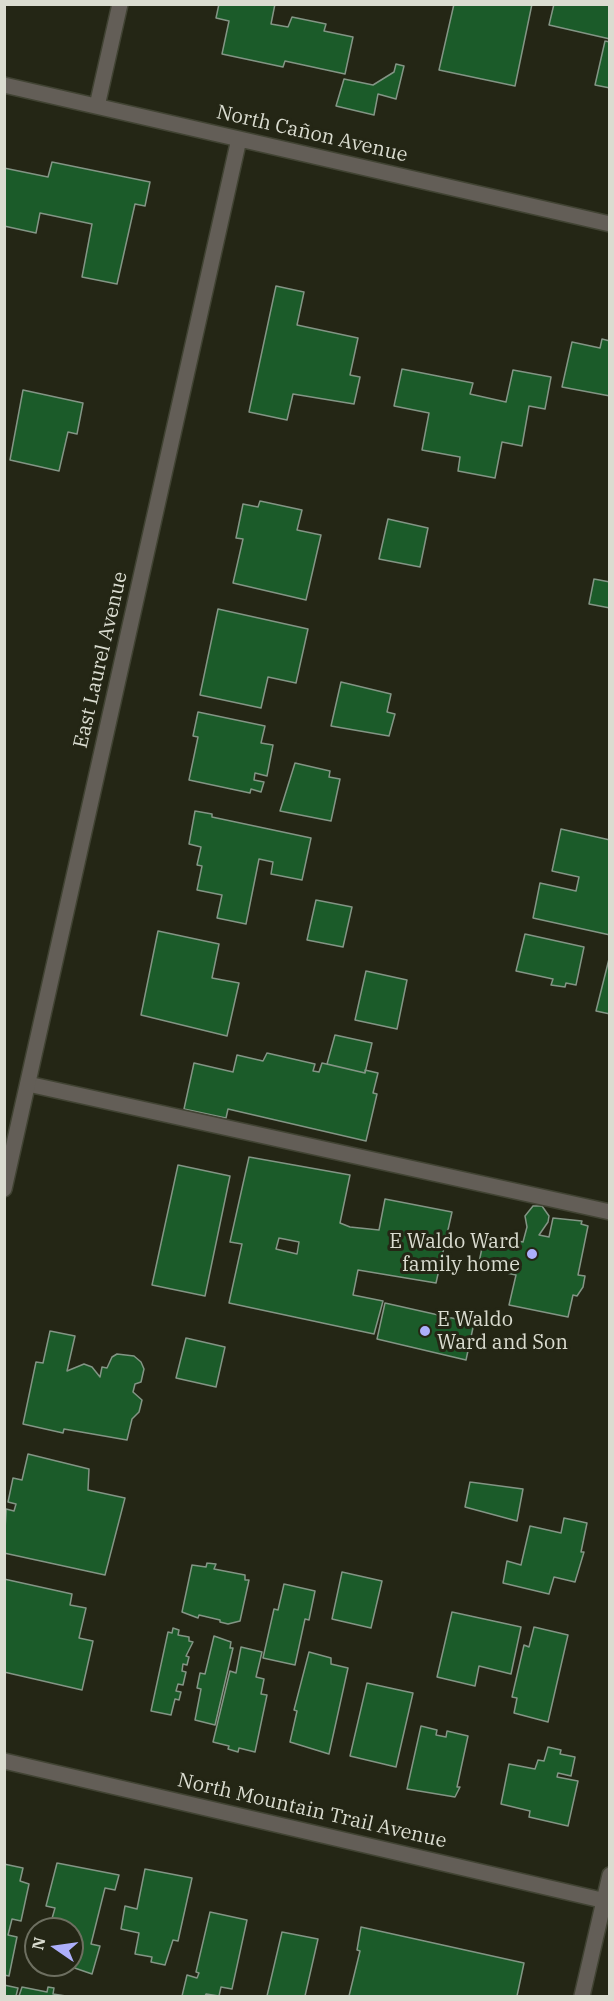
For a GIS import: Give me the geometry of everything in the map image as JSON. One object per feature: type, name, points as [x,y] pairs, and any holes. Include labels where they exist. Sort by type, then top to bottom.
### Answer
[{"type":"street","points":[[97,106],[120,4]]},
{"type":"street","name":"North Cañon Avenue","points":[[4,85],[609,224]]},
{"type":"street","name":"East Laurel Avenue","points":[[4,1189],[239,140]]},
{"type":"street","points":[[28,1084],[609,1212]]},
{"type":"street","name":"North Mountain Trail Avenue","points":[[4,1761],[606,1901]]},
{"type":"street","points":[[582,1996],[606,1901],[609,1875]]},
{"type":"building","points":[[219,4],[275,4],[271,24],[288,27],[292,17],[326,24],[324,31],[353,37],[345,74],[285,61],[283,67],[222,54],[229,21],[216,18]]},
{"type":"building","points":[[454,4],[532,4],[515,86],[439,70]]},
{"type":"building","points":[[554,4],[610,4],[610,39],[549,25]]},
{"type":"building","points":[[605,41],[610,42],[610,88],[595,85]]},
{"type":"building","points":[[396,64],[404,66],[396,99],[378,94],[374,115],[336,106],[344,79],[373,85],[394,72]]},
{"type":"building","points":[[52,162],[150,182],[145,206],[135,204],[117,284],[82,277],[92,224],[40,213],[36,233],[4,226],[4,168],[48,177]]},
{"type":"building","points":[[276,286],[304,292],[297,325],[358,338],[350,375],[360,377],[354,404],[293,394],[287,420],[249,412]]},
{"type":"building","points":[[602,339],[610,341],[610,396],[562,387],[572,342],[600,348]]},
{"type":"building","points":[[402,369],[473,383],[470,394],[506,402],[513,370],[551,377],[545,409],[529,406],[522,446],[502,442],[495,478],[458,471],[460,457],[422,450],[429,413],[394,406]]},
{"type":"building","points":[[23,390],[83,403],[77,434],[68,432],[59,471],[10,460]]},
{"type":"building","points":[[260,501],[302,510],[297,530],[321,535],[306,600],[233,583],[243,539],[236,538],[243,504],[258,507]]},
{"type":"building","points":[[388,519],[428,528],[420,567],[379,559]]},
{"type":"building","points":[[594,579],[610,582],[610,608],[589,604]]},
{"type":"building","points":[[218,609],[308,629],[296,683],[268,677],[261,708],[200,695]]},
{"type":"building","points":[[341,682],[391,694],[387,712],[395,714],[389,736],[331,726]]},
{"type":"building","points":[[198,712],[265,726],[261,743],[273,745],[267,776],[255,773],[254,780],[264,782],[261,792],[251,789],[250,793],[189,780],[198,737],[193,736]]},
{"type":"building","points":[[295,763],[330,771],[329,777],[340,779],[331,821],[280,811]]},
{"type":"building","points":[[195,811],[212,814],[212,817],[311,838],[302,880],[271,874],[273,862],[259,859],[246,924],[217,918],[222,895],[197,890],[202,866],[197,865],[201,847],[189,844]]},
{"type":"building","points":[[561,829],[610,840],[610,935],[533,918],[540,883],[576,891],[579,877],[552,871]]},
{"type":"building","points":[[316,900],[352,907],[343,947],[307,940]]},
{"type":"building","points":[[158,931],[219,944],[212,978],[239,983],[227,1036],[141,1015]]},
{"type":"building","points":[[525,934],[584,947],[576,985],[566,983],[565,987],[551,985],[553,979],[516,971]]},
{"type":"building","points":[[610,955],[610,1014],[596,1011]]},
{"type":"building","points":[[366,971],[407,980],[397,1029],[355,1020]]},
{"type":"building","points":[[335,1035],[372,1043],[365,1073],[327,1064]]},
{"type":"building","points":[[267,1053],[315,1064],[313,1071],[319,1072],[322,1063],[365,1073],[365,1070],[378,1073],[373,1093],[377,1094],[366,1141],[228,1109],[226,1118],[184,1109],[194,1063],[233,1072],[237,1055],[263,1061]]},
{"type":"building","points":[[249,1157],[350,1175],[340,1223],[350,1227],[379,1230],[385,1199],[452,1212],[436,1283],[358,1270],[353,1295],[383,1301],[374,1334],[229,1303],[242,1244],[230,1242]],"holes":[[[279,1238],[299,1242],[297,1254],[276,1249]]]},
{"type":"building","points":[[178,1165],[230,1176],[205,1296],[152,1285]]},
{"type":"building","name":"E Waldo Ward family home","points":[[533,1206],[542,1206],[549,1216],[548,1222],[539,1235],[549,1237],[553,1218],[582,1221],[581,1224],[588,1226],[578,1275],[585,1276],[583,1287],[577,1296],[573,1295],[568,1317],[509,1305],[516,1275],[478,1267],[485,1234],[523,1242],[527,1227],[525,1216]]},
{"type":"building","name":"E Waldo Ward and Son","points":[[385,1303],[474,1323],[466,1360],[377,1339]]},
{"type":"building","points":[[50,1331],[75,1336],[67,1371],[84,1364],[92,1367],[100,1377],[102,1367],[107,1368],[112,1357],[117,1354],[134,1356],[141,1362],[144,1369],[141,1382],[135,1384],[133,1392],[142,1400],[139,1412],[132,1419],[127,1440],[64,1429],[63,1433],[23,1424],[36,1362],[43,1363]]},
{"type":"building","points":[[186,1338],[225,1347],[216,1387],[176,1378]]},
{"type":"building","points":[[28,1454],[89,1469],[88,1490],[125,1498],[105,1575],[4,1553],[6,1509],[14,1511],[16,1504],[8,1502],[13,1478],[22,1480]]},
{"type":"building","points":[[470,1482],[523,1489],[517,1521],[465,1507]]},
{"type":"building","points":[[564,1518],[587,1523],[581,1552],[584,1552],[575,1582],[554,1577],[549,1594],[503,1583],[507,1561],[521,1565],[530,1526],[561,1533]]},
{"type":"building","points":[[207,1563],[216,1564],[214,1569],[245,1575],[245,1580],[249,1580],[240,1621],[228,1624],[220,1620],[199,1615],[198,1618],[182,1612],[192,1565],[206,1567]]},
{"type":"building","points":[[342,1572],[382,1581],[371,1628],[332,1619]]},
{"type":"building","points":[[4,1579],[72,1594],[70,1605],[86,1608],[79,1638],[93,1641],[82,1690],[4,1672]]},
{"type":"building","points":[[284,1584],[315,1591],[309,1620],[305,1619],[295,1665],[263,1658],[274,1609],[278,1610]]},
{"type":"building","points":[[452,1612],[521,1627],[511,1674],[479,1666],[475,1686],[437,1677]]},
{"type":"building","points":[[534,1627],[568,1635],[548,1722],[514,1713],[517,1698],[512,1697],[524,1645],[529,1647]]},
{"type":"building","points":[[173,1628],[179,1630],[178,1635],[189,1637],[189,1641],[193,1642],[186,1656],[189,1657],[187,1665],[183,1664],[182,1671],[186,1672],[183,1685],[178,1684],[176,1691],[181,1692],[179,1700],[175,1699],[171,1715],[151,1711],[168,1632],[172,1633]]},
{"type":"building","points":[[214,1636],[231,1642],[230,1648],[233,1648],[215,1725],[195,1720],[201,1689],[197,1688],[200,1673],[205,1674]]},
{"type":"building","points":[[241,1647],[262,1652],[256,1677],[264,1679],[261,1694],[267,1695],[255,1752],[239,1748],[238,1752],[228,1749],[229,1746],[213,1742],[230,1671],[236,1673]]},
{"type":"building","points":[[309,1652],[331,1658],[331,1664],[348,1668],[329,1754],[290,1742],[297,1711],[294,1710]]},
{"type":"building","points":[[367,1683],[413,1693],[396,1767],[350,1756]]},
{"type":"building","points":[[421,1726],[437,1730],[436,1735],[446,1737],[447,1731],[468,1736],[457,1787],[460,1787],[455,1797],[407,1789]]},
{"type":"building","points":[[548,1747],[561,1750],[560,1754],[575,1757],[571,1776],[558,1773],[557,1777],[578,1781],[568,1826],[529,1817],[530,1811],[501,1804],[509,1764],[535,1769],[538,1760],[544,1761]]},
{"type":"building","points":[[57,1863],[119,1875],[115,1890],[105,1888],[91,1944],[100,1946],[92,1974],[84,1971],[84,1917],[52,1917],[55,1908],[46,1906]]},
{"type":"building","points":[[4,1864],[23,1868],[20,1881],[29,1884],[21,1921],[12,1919],[8,1935],[17,1937],[9,1976],[4,1975]]},
{"type":"building","points":[[145,1869],[192,1878],[178,1941],[173,1940],[165,1965],[151,1962],[152,1957],[135,1954],[139,1933],[121,1929],[125,1906],[137,1909]]},
{"type":"building","points":[[210,1912],[247,1920],[232,1989],[221,1987],[219,1996],[206,1994],[205,1996],[182,1996],[187,1975],[197,1978],[199,1973],[196,1972]]},
{"type":"building","points":[[361,1927],[524,1963],[517,1996],[349,1996],[360,1951],[357,1950]]},
{"type":"building","points":[[282,1932],[318,1939],[305,1996],[267,1996]]},
{"type":"building","points":[[4,1985],[18,1988],[16,1996],[4,1996]]},
{"type":"building","points":[[22,1987],[47,1992],[48,1987],[54,1988],[53,1994],[66,1996],[19,1996]]},
{"type":"place","name":"E Waldo Ward family home","points":[[532,1254]]},
{"type":"place","name":"E Waldo Ward and Son","points":[[425,1331]]}]
